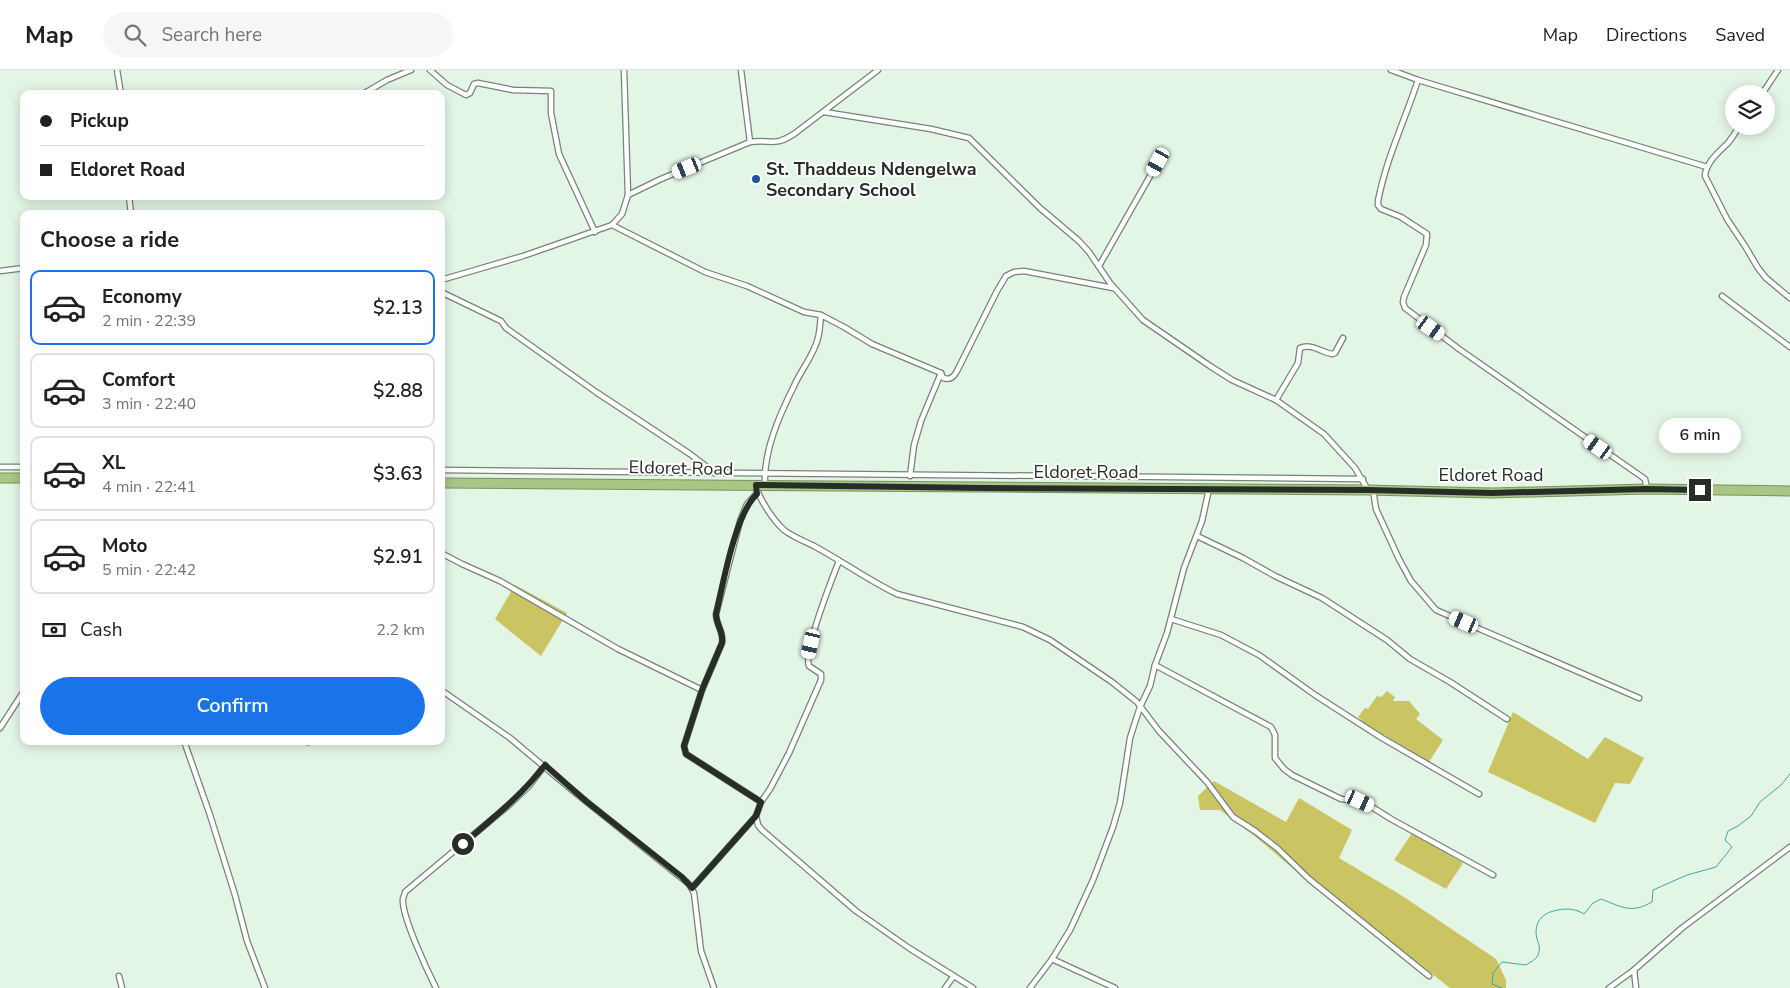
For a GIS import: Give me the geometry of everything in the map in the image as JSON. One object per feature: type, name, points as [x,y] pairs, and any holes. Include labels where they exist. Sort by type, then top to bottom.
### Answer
[{"type":"highway","points":[[0,478],[20,478]]},
{"type":"highway","name":"Eldoret Road","points":[[445,483],[759,488],[1370,490],[1492,493],[1646,489],[1790,491]]},
{"type":"street","points":[[117,70],[120,90]]},
{"type":"street","points":[[370,90],[411,70]]},
{"type":"street","points":[[430,70],[447,85],[466,95],[474,84],[478,83],[513,90],[551,91],[552,120],[559,154],[595,232]]},
{"type":"street","points":[[445,279],[595,232],[612,225],[622,214],[628,196],[624,70]]},
{"type":"street","points":[[741,70],[750,142]]},
{"type":"street","points":[[628,196],[660,179],[750,142],[760,140],[776,143],[784,141],[878,70]]},
{"type":"street","points":[[1392,70],[1418,80],[1707,167]]},
{"type":"street","points":[[1768,85],[1778,70]]},
{"type":"street","points":[[1418,80],[1387,166],[1378,201],[1381,209],[1400,217],[1427,234],[1426,244],[1404,297],[1405,308],[1459,349],[1645,479],[1646,489]]},
{"type":"street","points":[[824,112],[931,129],[969,138],[1040,208],[1080,241],[1115,289],[1133,310],[1153,327],[1232,380],[1276,400],[1332,442],[1355,468],[1370,490],[1376,509],[1411,581],[1436,610],[1639,698]]},
{"type":"street","points":[[1733,135],[1707,167],[1704,176],[1727,219],[1746,246],[1758,268],[1766,278],[1790,298]]},
{"type":"street","points":[[1099,266],[1158,162]]},
{"type":"street","points":[[612,225],[705,272],[747,286],[804,312],[821,315],[844,326],[872,344],[941,373],[943,378],[947,379],[951,379],[955,375],[1006,276],[1024,271],[1115,289]]},
{"type":"street","points":[[0,271],[20,268]]},
{"type":"street","points":[[445,294],[501,321],[506,328],[581,382],[690,454],[715,473]]},
{"type":"street","points":[[1722,296],[1790,347]]},
{"type":"street","points":[[761,802],[686,754],[684,750],[685,740],[702,690],[722,643],[723,636],[716,619],[716,614],[734,542],[747,504],[759,488],[772,438],[782,411],[816,346],[819,338],[821,315]]},
{"type":"street","points":[[1276,400],[1298,363],[1300,348],[1311,346],[1332,354],[1335,353],[1343,338]]},
{"type":"street","points":[[910,476],[912,453],[917,435],[941,373]]},
{"type":"street","points":[[0,467],[20,467]]},
{"type":"street","points":[[445,470],[1363,480]]},
{"type":"street","points":[[759,488],[786,531],[881,586],[897,594],[994,618],[1036,633],[1112,682],[1140,707],[1159,731],[1207,782],[1233,817],[1277,848],[1310,879],[1429,976]]},
{"type":"street","points":[[1030,988],[1052,959],[1080,910],[1112,827],[1120,803],[1130,738],[1140,707],[1150,686],[1155,665],[1171,619],[1177,589],[1202,521],[1209,489]]},
{"type":"street","points":[[1197,536],[1322,598],[1387,640],[1410,659],[1507,719]]},
{"type":"street","points":[[445,555],[500,581],[618,649],[702,690]]},
{"type":"street","points":[[692,888],[756,816],[761,802],[782,767],[821,680],[821,674],[809,666],[808,658],[818,620],[839,561]]},
{"type":"street","points":[[1171,619],[1221,635],[1259,655],[1315,695],[1382,738],[1479,794]]},
{"type":"street","points":[[1155,665],[1272,728],[1275,735],[1275,758],[1278,764],[1292,775],[1341,799],[1360,801],[1493,875]]},
{"type":"street","points":[[445,693],[545,765],[587,802],[682,877],[692,888],[701,951],[714,988]]},
{"type":"street","points":[[0,728],[20,698]]},
{"type":"street","points":[[185,745],[210,815],[247,941],[264,988]]},
{"type":"street","points":[[436,988],[424,965],[406,917],[402,898],[414,883],[509,805],[528,787],[545,765]]},
{"type":"street","points":[[756,816],[762,830],[839,896],[894,938],[974,988]]},
{"type":"street","points":[[1609,988],[1634,970],[1682,928],[1790,846]]},
{"type":"street","points":[[1052,959],[1115,988]]},
{"type":"street","points":[[1634,970],[1636,988]]},
{"type":"street","points":[[119,976],[122,988]]},
{"type":"street","points":[[945,988],[954,976]]},
{"type":"shaded area","points":[[515,585],[567,613],[541,656],[495,619]]},
{"type":"shaded area","points":[[1387,691],[1395,697],[1393,701],[1409,701],[1420,714],[1416,719],[1443,740],[1429,762],[1365,724],[1358,717],[1365,708],[1368,709],[1377,696],[1381,697]]},
{"type":"shaded area","points":[[1513,712],[1588,759],[1605,737],[1644,758],[1630,784],[1615,783],[1595,823],[1488,772]]},
{"type":"shaded area","points":[[1214,781],[1286,822],[1299,798],[1352,830],[1339,858],[1404,897],[1496,959],[1506,980],[1506,988],[1450,988],[1341,909],[1257,838],[1220,810],[1200,810],[1198,796]]},
{"type":"shaded area","points":[[1412,833],[1463,863],[1446,889],[1394,860]]},
{"type":"waterway","points":[[1502,988],[1492,984],[1493,973],[1502,962],[1526,965],[1538,955],[1536,927],[1542,916],[1565,909],[1575,910],[1584,914],[1593,903],[1601,899],[1626,908],[1638,908],[1652,902],[1653,890],[1687,875],[1716,867],[1732,847],[1725,840],[1728,831],[1751,816],[1760,802],[1781,785],[1790,774]]},
{"type":"place","name":"St. Thaddeus Ndengelwa Secondary School","points":[[756,179]]},
{"type":"route","points":[[463,844],[528,787],[545,765],[572,790],[682,877],[692,888],[756,816],[761,802],[686,754],[684,750],[702,690],[722,643],[722,631],[716,619],[716,614],[740,521],[747,504],[757,494],[756,485],[1368,490],[1492,493],[1646,489],[1700,490]]}]
